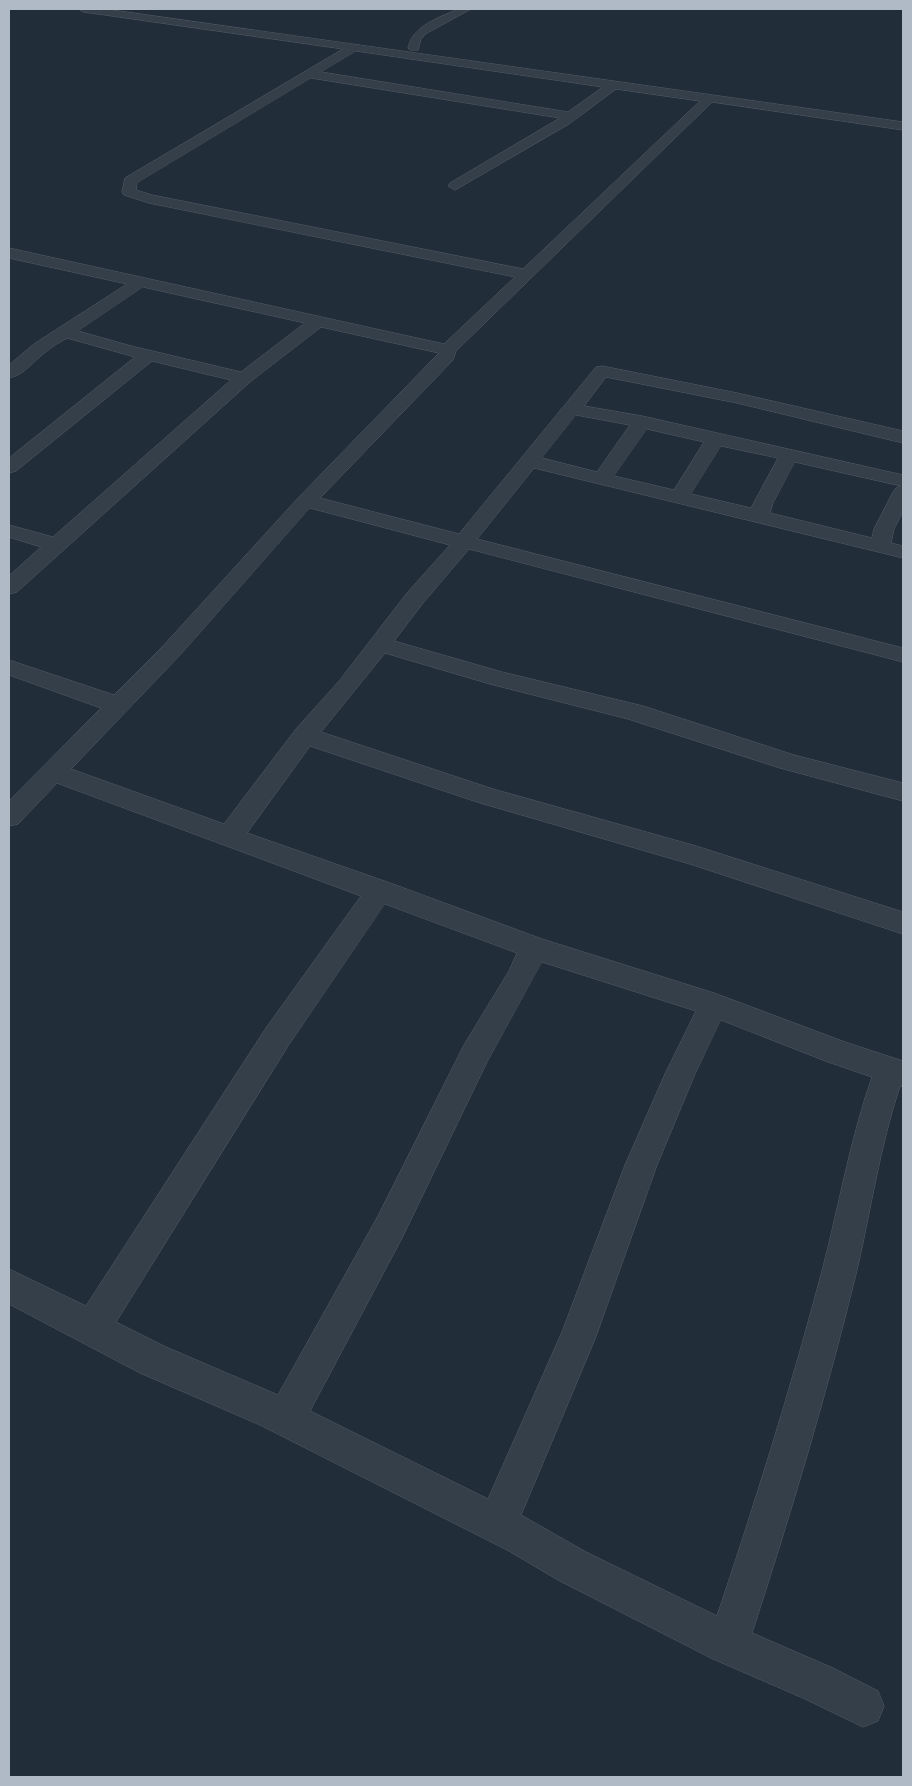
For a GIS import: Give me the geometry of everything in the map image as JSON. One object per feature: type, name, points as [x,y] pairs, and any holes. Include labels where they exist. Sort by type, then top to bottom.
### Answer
[{"type":"street","points":[[84,9],[903,126]]},
{"type":"street","points":[[135,9],[903,117]]},
{"type":"street","points":[[414,48],[416,38],[423,31],[466,9]]},
{"type":"street","points":[[355,47],[130,181],[129,192],[149,199],[526,274]]},
{"type":"street","points":[[309,74],[570,116]]},
{"type":"street","points":[[455,186],[570,116],[613,85]]},
{"type":"street","points":[[9,817],[205,613],[306,501],[447,356],[448,350],[708,99]]},
{"type":"street","points":[[9,253],[448,350]]},
{"type":"street","points":[[13,367],[141,282]]},
{"type":"street","points":[[9,587],[244,378],[318,320]]},
{"type":"street","points":[[65,332],[244,378]]},
{"type":"street","points":[[9,467],[149,355]]},
{"type":"street","points":[[228,837],[305,735],[602,372],[737,398],[903,437]]},
{"type":"street","points":[[572,409],[642,422],[903,481]]},
{"type":"street","points":[[601,480],[642,422]]},
{"type":"street","points":[[679,498],[715,440]]},
{"type":"street","points":[[759,516],[762,503],[789,456]]},
{"type":"street","points":[[529,461],[903,552]]},
{"type":"street","points":[[880,546],[884,530],[903,492]]},
{"type":"street","points":[[306,501],[903,655]]},
{"type":"street","points":[[9,531],[56,545]]},
{"type":"street","points":[[380,644],[498,679],[634,712],[789,762],[903,792]]},
{"type":"street","points":[[9,667],[117,705]]},
{"type":"street","points":[[305,735],[486,796],[696,856],[903,923]]},
{"type":"street","points":[[53,772],[228,837],[380,890],[534,948],[714,1005],[840,1053],[897,1072],[875,1114],[839,1270],[774,1506],[728,1644]]},
{"type":"street","points":[[92,1328],[277,1036],[380,890]]},
{"type":"street","points":[[286,1418],[390,1227],[475,1054],[521,976],[534,948]]},
{"type":"street","points":[[497,1524],[542,1416],[577,1339],[641,1165],[680,1074],[714,1005]]},
{"type":"street","points":[[9,1286],[153,1360],[286,1418],[497,1524],[572,1566],[728,1644],[818,1683],[863,1706]]}]
